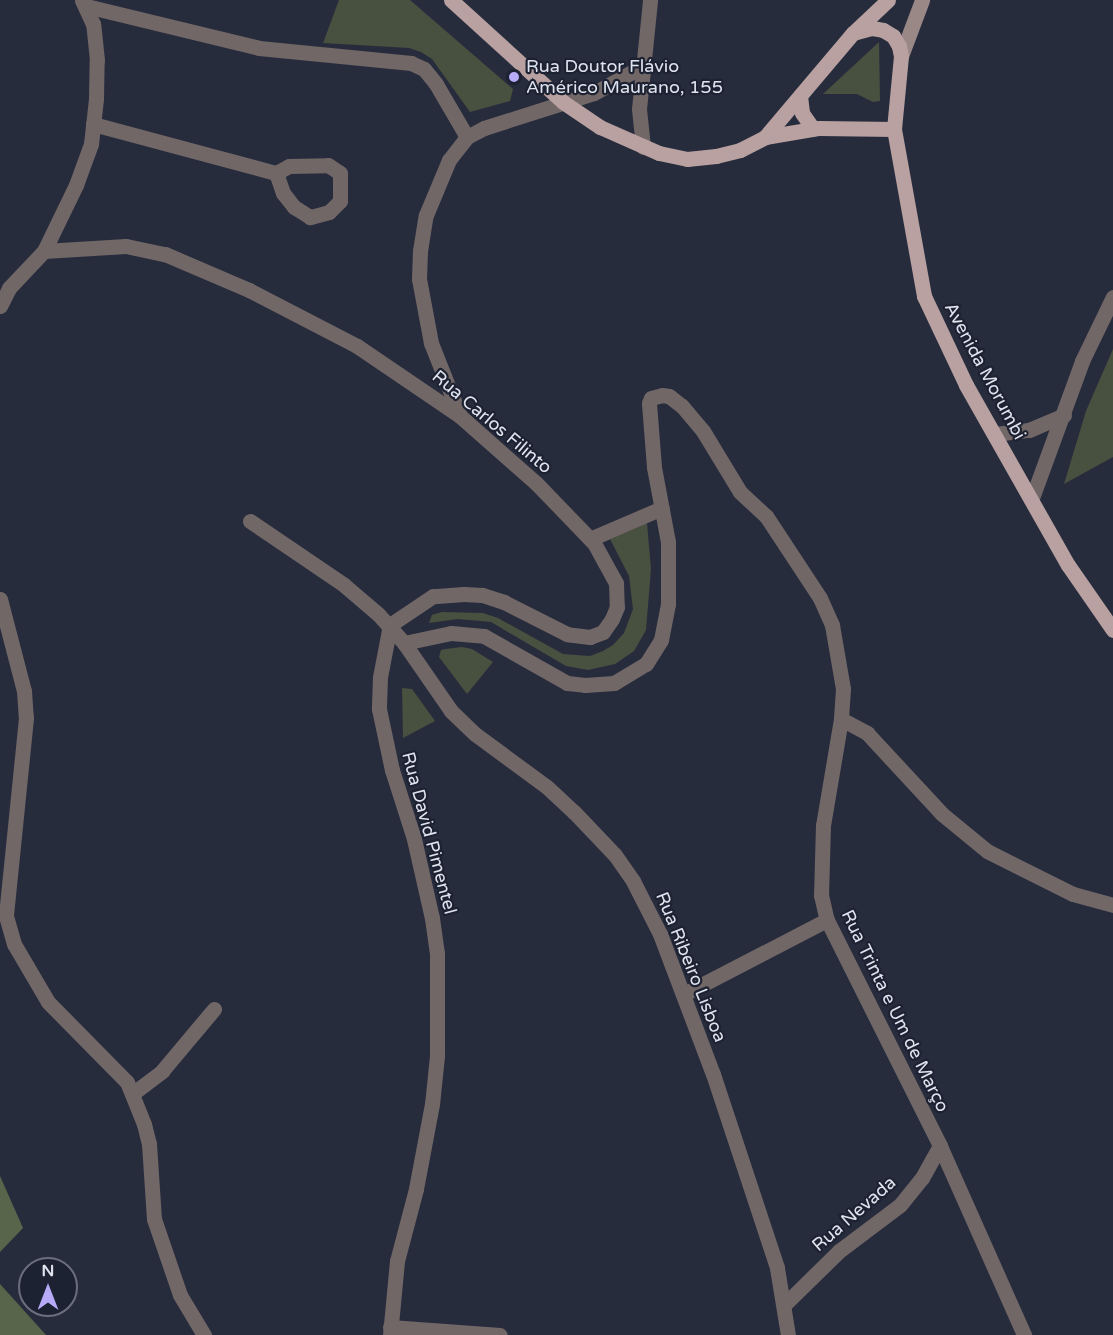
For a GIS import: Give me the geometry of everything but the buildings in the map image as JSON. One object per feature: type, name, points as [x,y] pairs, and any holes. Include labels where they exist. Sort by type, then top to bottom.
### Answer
[{"type":"main road","points":[[451,0],[563,102],[600,127],[643,147],[687,159],[716,156],[740,150],[765,137],[813,129],[853,126],[894,129]]},
{"type":"main road","points":[[765,137],[853,33],[888,0]]},
{"type":"main road","name":"Avenida Morumbi","points":[[922,0],[901,57],[894,129],[924,296],[966,385],[1068,565],[1113,630]]},
{"type":"main road","points":[[853,33],[872,28],[883,30],[893,36],[899,46],[901,57]]},
{"type":"main road","points":[[800,96],[802,113],[813,129]]},
{"type":"street","points":[[643,147],[639,123],[650,0]]},
{"type":"street","points":[[84,3],[259,48],[411,63],[424,69],[436,84],[467,137]]},
{"type":"street","points":[[0,306],[5,290],[44,251],[76,185],[91,144],[97,60],[93,24],[84,3]]},
{"type":"street","points":[[459,416],[431,343],[422,303],[420,251],[426,215],[449,160],[467,137],[484,128],[607,88],[643,66]]},
{"type":"street","points":[[93,124],[276,173],[289,166],[328,165],[340,173],[340,201],[329,212],[310,217],[294,207],[283,193],[276,173]]},
{"type":"street","name":"Rua Carlos Filinto","points":[[44,251],[126,246],[165,254],[249,290],[308,319],[411,381],[459,416],[536,483],[590,539],[616,583],[618,607],[603,632],[590,637],[567,634],[504,602],[482,595],[433,596],[390,625]]},
{"type":"street","points":[[1032,498],[1082,361],[1113,297]]},
{"type":"street","name":"Rua Trinta e Um de Março","points":[[404,643],[451,633],[484,636],[524,661],[567,683],[600,685],[614,683],[646,664],[654,653],[665,625],[668,604],[668,542],[654,467],[648,418],[651,398],[669,396],[682,406],[703,431],[741,492],[766,516],[820,598],[832,625],[843,689],[841,719],[823,825],[821,895],[827,920],[940,1146],[1024,1335]]},
{"type":"street","points":[[995,434],[1029,430],[1064,415]]},
{"type":"street","points":[[590,539],[662,508]]},
{"type":"street","name":"Rua Ribeiro Lisboa","points":[[250,520],[344,585],[390,625],[451,711],[475,734],[561,799],[615,855],[647,908],[684,994],[763,1222],[777,1268],[788,1335]]},
{"type":"street","points":[[0,599],[24,691],[26,718],[3,915],[14,944],[48,1002],[127,1082],[149,1144],[154,1219],[180,1295],[204,1335]]},
{"type":"street","name":"Rua David Pimentel","points":[[390,625],[380,677],[379,709],[392,770],[417,850],[437,953],[437,1056],[432,1104],[416,1188],[397,1261],[390,1331]]},
{"type":"street","points":[[841,719],[867,733],[942,814],[987,851],[1073,894],[1113,905]]},
{"type":"street","points":[[684,994],[827,920]]},
{"type":"street","points":[[132,1094],[162,1071],[213,1009]]},
{"type":"street","name":"Rua Nevada","points":[[784,1305],[839,1251],[900,1205],[922,1178],[940,1146]]},
{"type":"street","points":[[390,1331],[500,1335]]},
{"type":"green space","points":[[339,0],[410,0],[513,89],[510,101],[470,112],[432,59],[421,52],[409,48],[323,43]]},
{"type":"green space","points":[[879,42],[880,101],[873,102],[857,94],[823,94]]},
{"type":"green space","points":[[1113,349],[1113,457],[1064,484],[1086,411]]},
{"type":"green space","points":[[647,523],[651,569],[646,630],[634,651],[615,664],[588,670],[566,666],[491,622],[458,619],[429,623],[432,615],[442,612],[483,613],[498,618],[563,654],[590,656],[603,651],[613,645],[624,633],[633,609],[629,576],[610,539]]},
{"type":"green space","points":[[462,647],[472,649],[493,662],[467,694],[439,657],[441,650]]},
{"type":"green space","points":[[402,688],[412,689],[435,721],[403,738]]},
{"type":"green space","points":[[0,1176],[23,1228],[0,1252]]},
{"type":"green space","points":[[0,1284],[18,1304],[18,1317],[30,1317],[46,1335],[0,1335]]},
{"type":"place","name":"Rua Doutor Flávio Américo Maurano, 155","points":[[514,77]]}]
